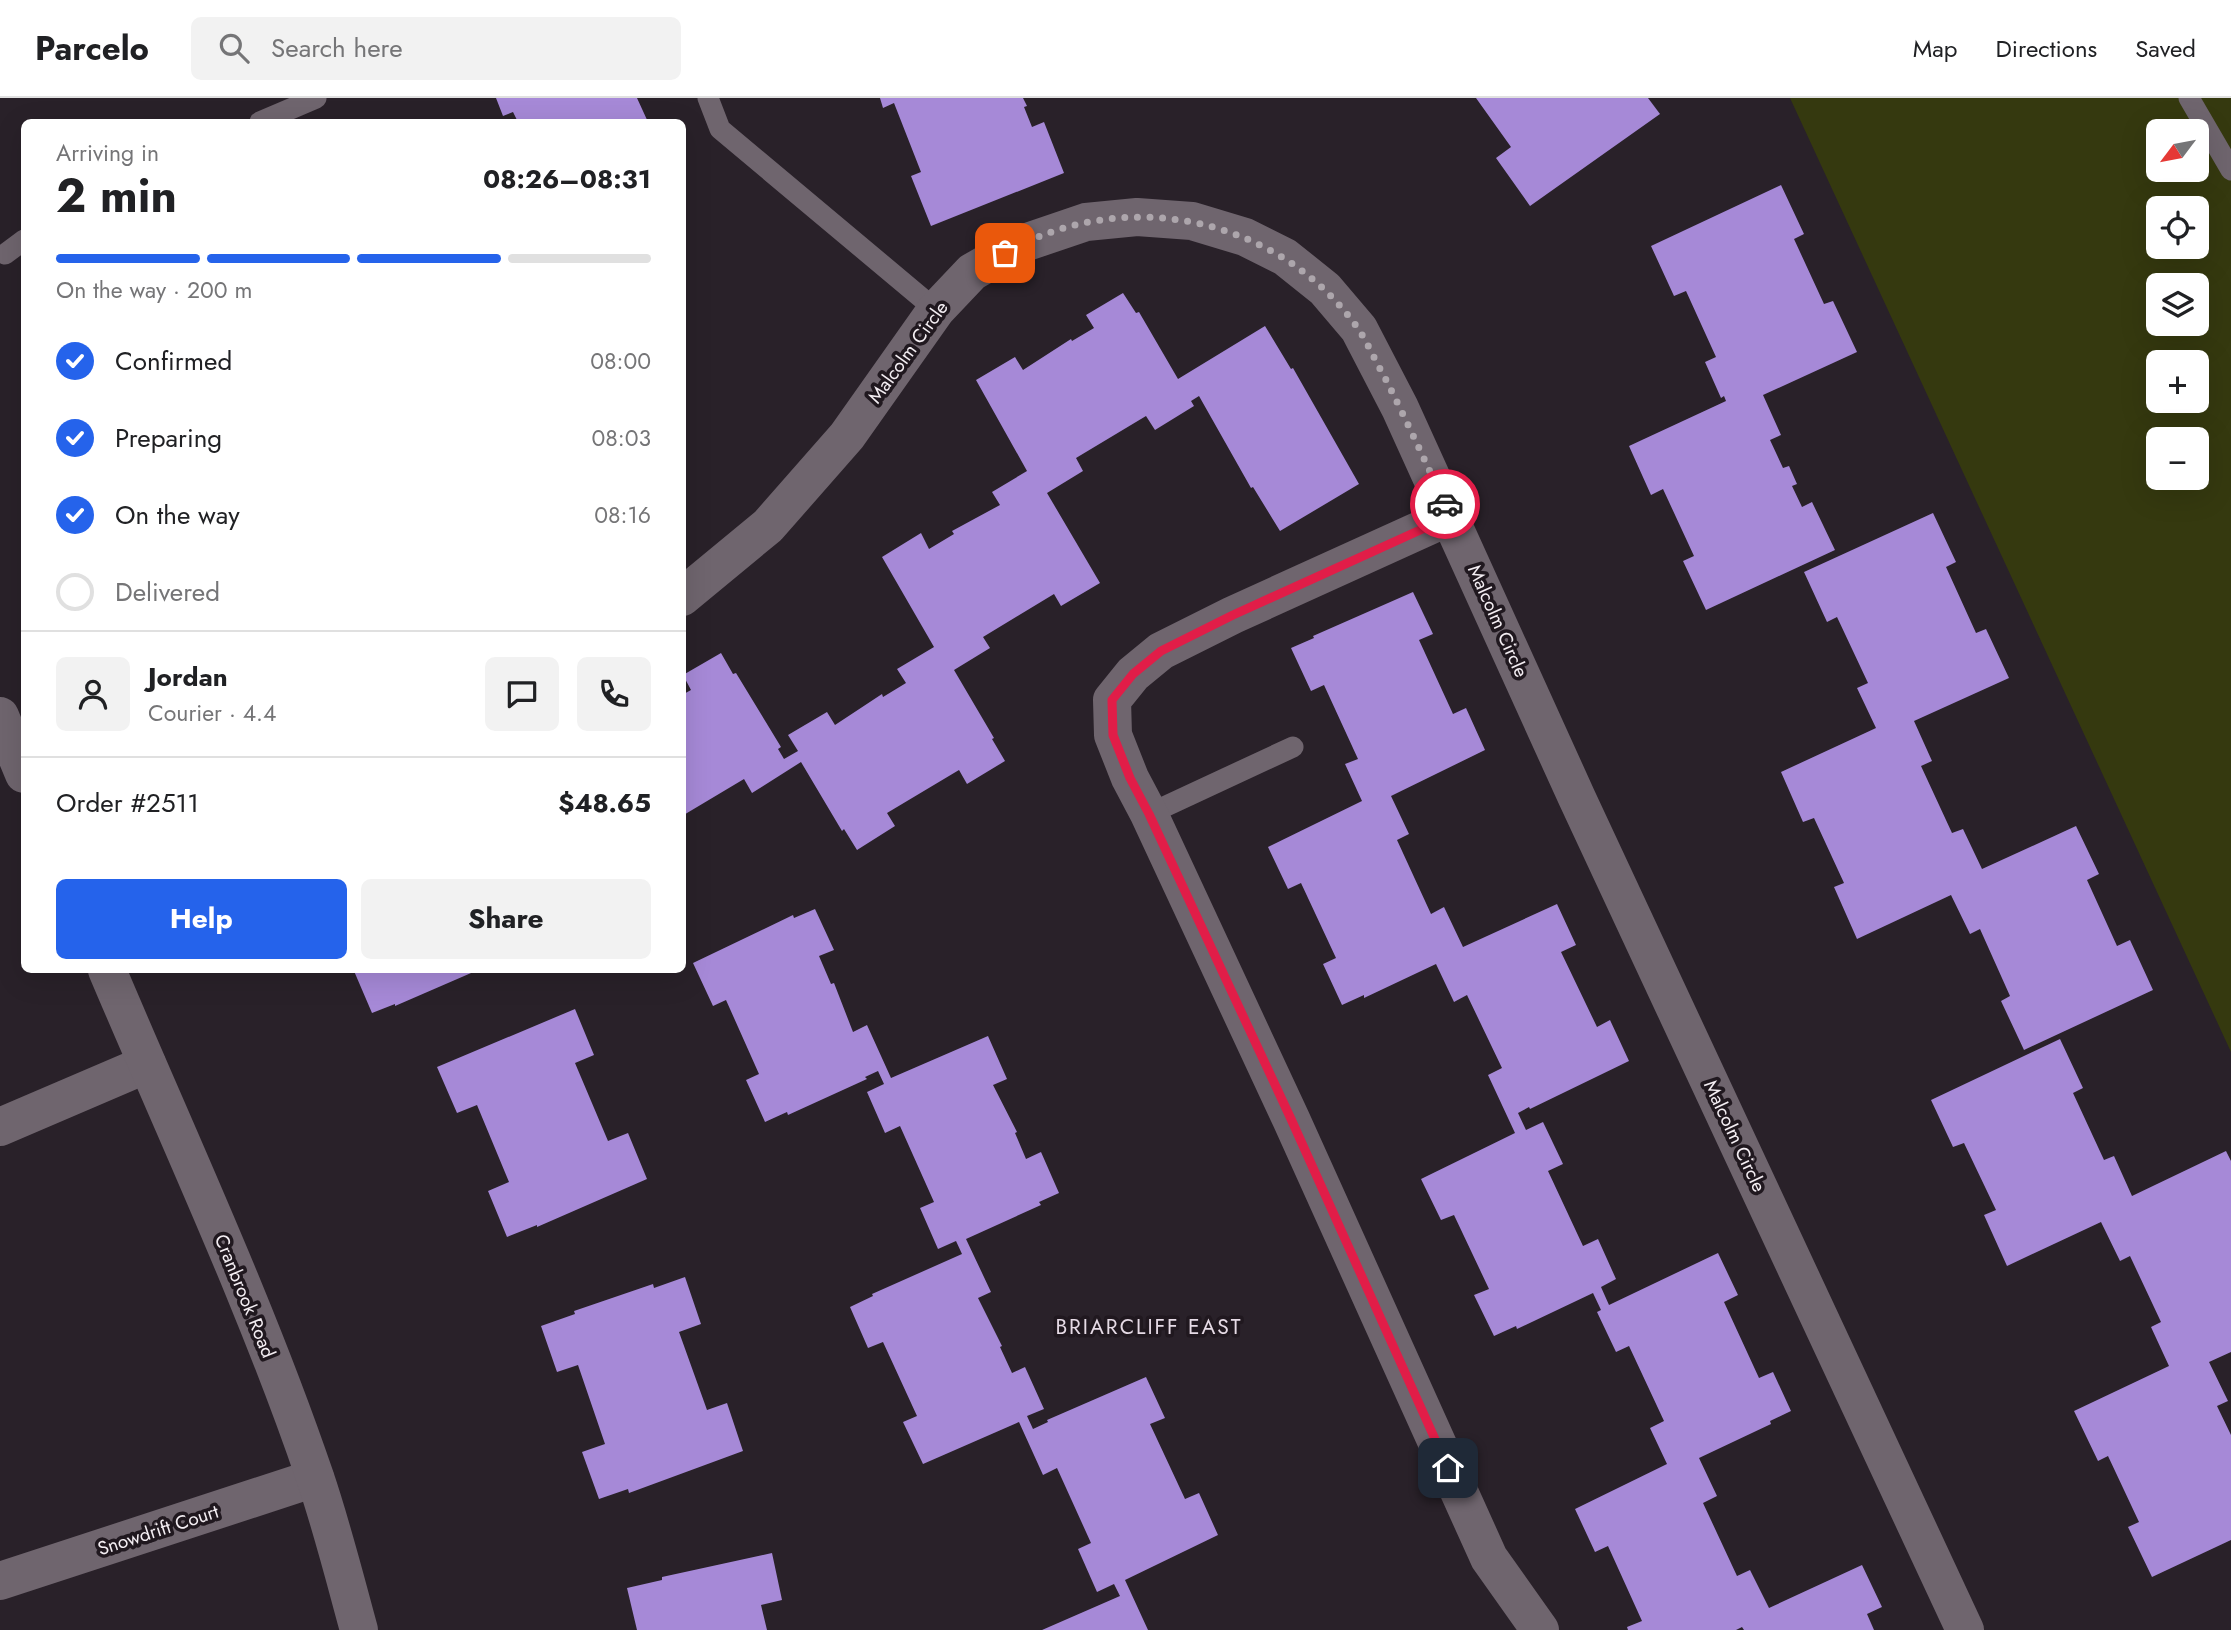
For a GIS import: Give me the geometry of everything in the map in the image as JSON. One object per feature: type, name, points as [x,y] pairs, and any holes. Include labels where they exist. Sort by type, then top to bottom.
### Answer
[{"type":"street","name":"Malcolm Circle","points":[[686,594],[768,526],[795,496],[847,436],[936,310],[972,272],[1021,244],[1086,222],[1137,217],[1192,221],[1245,237],[1285,257],[1325,289],[1359,329],[1400,408],[1583,811],[1965,1630]]},
{"type":"street","points":[[1451,516],[1233,615],[1161,651],[1133,674],[1112,700],[1113,735],[1130,778],[1291,1119],[1489,1558],[1540,1630]]},
{"type":"street","points":[[0,716],[21,767]]},
{"type":"street","name":"Cranbrook Road","points":[[108,973],[235,1270],[315,1478],[359,1630]]},
{"type":"street","points":[[3,1117],[147,1064]]},
{"type":"street","name":"Snowdrift Court","points":[[0,1581],[315,1478]]},
{"type":"lane","points":[[267,119],[316,98]]},
{"type":"lane","points":[[708,98],[720,129],[936,310]]},
{"type":"lane","points":[[2189,98],[2231,170]]},
{"type":"lane","points":[[5,254],[21,242]]},
{"type":"lane","points":[[1149,814],[1293,747]]},
{"type":"green space","points":[[1790,98],[2231,98],[2231,1052]]},
{"type":"building","points":[[496,98],[637,98],[647,119],[516,119],[513,112],[503,116]]},
{"type":"building","points":[[880,98],[1023,98],[1032,127],[1044,122],[1064,173],[931,226],[911,176],[921,172],[894,103],[883,108]]},
{"type":"building","points":[[1476,98],[1648,98],[1660,114],[1530,206],[1496,158],[1511,147]]},
{"type":"building","points":[[1781,185],[1804,234],[1794,239],[1824,304],[1833,301],[1857,352],[1763,395],[1781,435],[1770,440],[1783,468],[1789,466],[1797,484],[1792,486],[1802,507],[1812,502],[1835,550],[1706,610],[1683,561],[1694,556],[1663,489],[1651,495],[1629,446],[1726,401],[1724,396],[1721,398],[1705,362],[1716,357],[1686,291],[1674,296],[1651,246]]},
{"type":"building","points":[[1123,293],[1136,313],[1139,312],[1178,379],[1265,326],[1291,369],[1293,368],[1359,484],[1280,531],[1253,487],[1251,488],[1199,396],[1191,401],[1194,406],[1155,430],[1146,416],[1076,458],[1083,471],[1047,493],[1100,583],[1061,606],[1054,594],[983,637],[990,648],[954,670],[1005,761],[967,784],[959,770],[887,813],[895,826],[857,850],[844,829],[842,831],[801,762],[752,793],[744,779],[686,814],[686,693],[691,690],[686,681],[686,673],[721,653],[781,747],[778,749],[784,759],[798,751],[788,735],[827,712],[835,725],[882,694],[883,697],[906,683],[897,669],[934,647],[882,557],[921,533],[929,549],[954,534],[952,531],[1000,505],[992,492],[1027,471],[976,380],[1015,357],[1023,370],[1071,339],[1072,341],[1094,328],[1086,315]]},
{"type":"building","points":[[1933,513],[1956,562],[1946,567],[1976,633],[1986,629],[2009,678],[1914,721],[1932,761],[1921,766],[1952,833],[1963,829],[1982,869],[2076,826],[2099,874],[2087,880],[2117,946],[2130,940],[2153,990],[2024,1050],[2001,1001],[2010,996],[1980,929],[1970,934],[1951,895],[1857,939],[1834,887],[1844,883],[1814,818],[1803,822],[1781,772],[1876,728],[1857,688],[1868,683],[1837,617],[1827,622],[1804,572]]},
{"type":"building","points":[[1413,592],[1433,634],[1419,640],[1453,714],[1466,708],[1485,750],[1391,796],[1409,834],[1397,840],[1431,914],[1444,907],[1463,947],[1557,904],[1576,945],[1561,952],[1597,1027],[1610,1020],[1629,1061],[1518,1113],[1526,1130],[1543,1122],[1563,1164],[1548,1171],[1583,1246],[1598,1239],[1616,1279],[1601,1287],[1609,1305],[1718,1253],[1738,1295],[1724,1302],[1759,1378],[1773,1372],[1791,1411],[1770,1421],[1771,1424],[1699,1458],[1717,1496],[1703,1503],[1737,1576],[1750,1570],[1769,1608],[1862,1565],[1882,1607],[1867,1614],[1874,1630],[1744,1630],[1742,1627],[1736,1630],[1628,1630],[1627,1627],[1642,1621],[1608,1546],[1595,1552],[1575,1509],[1667,1464],[1650,1428],[1664,1421],[1629,1346],[1616,1352],[1597,1312],[1601,1310],[1593,1293],[1517,1329],[1516,1326],[1494,1336],[1474,1295],[1489,1289],[1454,1215],[1441,1220],[1421,1179],[1515,1133],[1488,1075],[1502,1068],[1467,995],[1454,1002],[1436,964],[1364,998],[1364,995],[1342,1005],[1323,964],[1336,958],[1301,883],[1288,889],[1268,847],[1362,801],[1345,764],[1358,759],[1324,685],[1311,691],[1291,648]]},
{"type":"building","points":[[815,909],[834,950],[819,956],[831,984],[834,983],[853,1032],[867,1025],[891,1078],[988,1036],[1007,1079],[993,1085],[1017,1132],[1015,1133],[1026,1159],[1041,1152],[1059,1193],[1039,1202],[1041,1205],[966,1239],[991,1292],[978,1298],[1002,1346],[1000,1347],[1012,1373],[1025,1367],[1044,1409],[1027,1416],[1033,1429],[1048,1422],[1047,1420],[1146,1377],[1165,1418],[1150,1424],[1185,1499],[1199,1493],[1218,1535],[1125,1580],[1148,1630],[1042,1630],[1120,1596],[1114,1584],[1097,1592],[1078,1549],[1091,1543],[1057,1468],[1043,1475],[1019,1422],[923,1464],[903,1422],[917,1416],[883,1342],[868,1348],[850,1307],[873,1296],[872,1294],[962,1254],[956,1241],[938,1249],[920,1208],[934,1202],[900,1126],[885,1133],[867,1092],[884,1084],[878,1071],[865,1077],[867,1079],[788,1115],[787,1112],[765,1122],[746,1080],[759,1074],[726,1000],[713,1006],[693,963],[793,915],[794,918]]},
{"type":"building","points":[[355,973],[471,973],[395,1006],[372,1013]]},
{"type":"building","points":[[575,1009],[594,1055],[575,1063],[608,1141],[628,1133],[647,1179],[537,1227],[507,1237],[488,1191],[509,1182],[477,1105],[457,1113],[437,1067]]},
{"type":"building","points":[[2060,1039],[2083,1088],[2073,1093],[2104,1160],[2114,1156],[2132,1196],[2226,1151],[2231,1161],[2231,1352],[2209,1362],[2228,1401],[2217,1406],[2231,1435],[2231,1540],[2152,1577],[2128,1527],[2139,1522],[2108,1456],[2098,1461],[2074,1411],[2169,1366],[2151,1327],[2161,1322],[2130,1256],[2120,1261],[2101,1222],[2007,1266],[1984,1215],[1996,1210],[1964,1143],[1953,1147],[1931,1100]]},
{"type":"building","points":[[685,1277],[701,1324],[679,1332],[707,1410],[727,1403],[743,1451],[629,1493],[628,1489],[599,1499],[582,1452],[605,1444],[578,1365],[557,1372],[541,1326],[575,1314],[574,1311],[653,1284],[654,1288]]},
{"type":"building","points":[[772,1553],[782,1600],[761,1605],[767,1630],[637,1630],[627,1588],[662,1580],[662,1577]]},
{"type":"way so far","points":[[1005,253],[1021,244],[1086,222],[1137,217],[1192,221],[1245,237],[1285,257],[1325,289],[1359,329],[1445,504]]},
{"type":"district","name":"BRIARCLIFF EAST","points":[[1149,1327]]},
{"type":"route","points":[[1445,504],[1451,516],[1233,615],[1161,651],[1133,674],[1112,700],[1113,735],[1130,778],[1291,1119],[1448,1468]]}]
